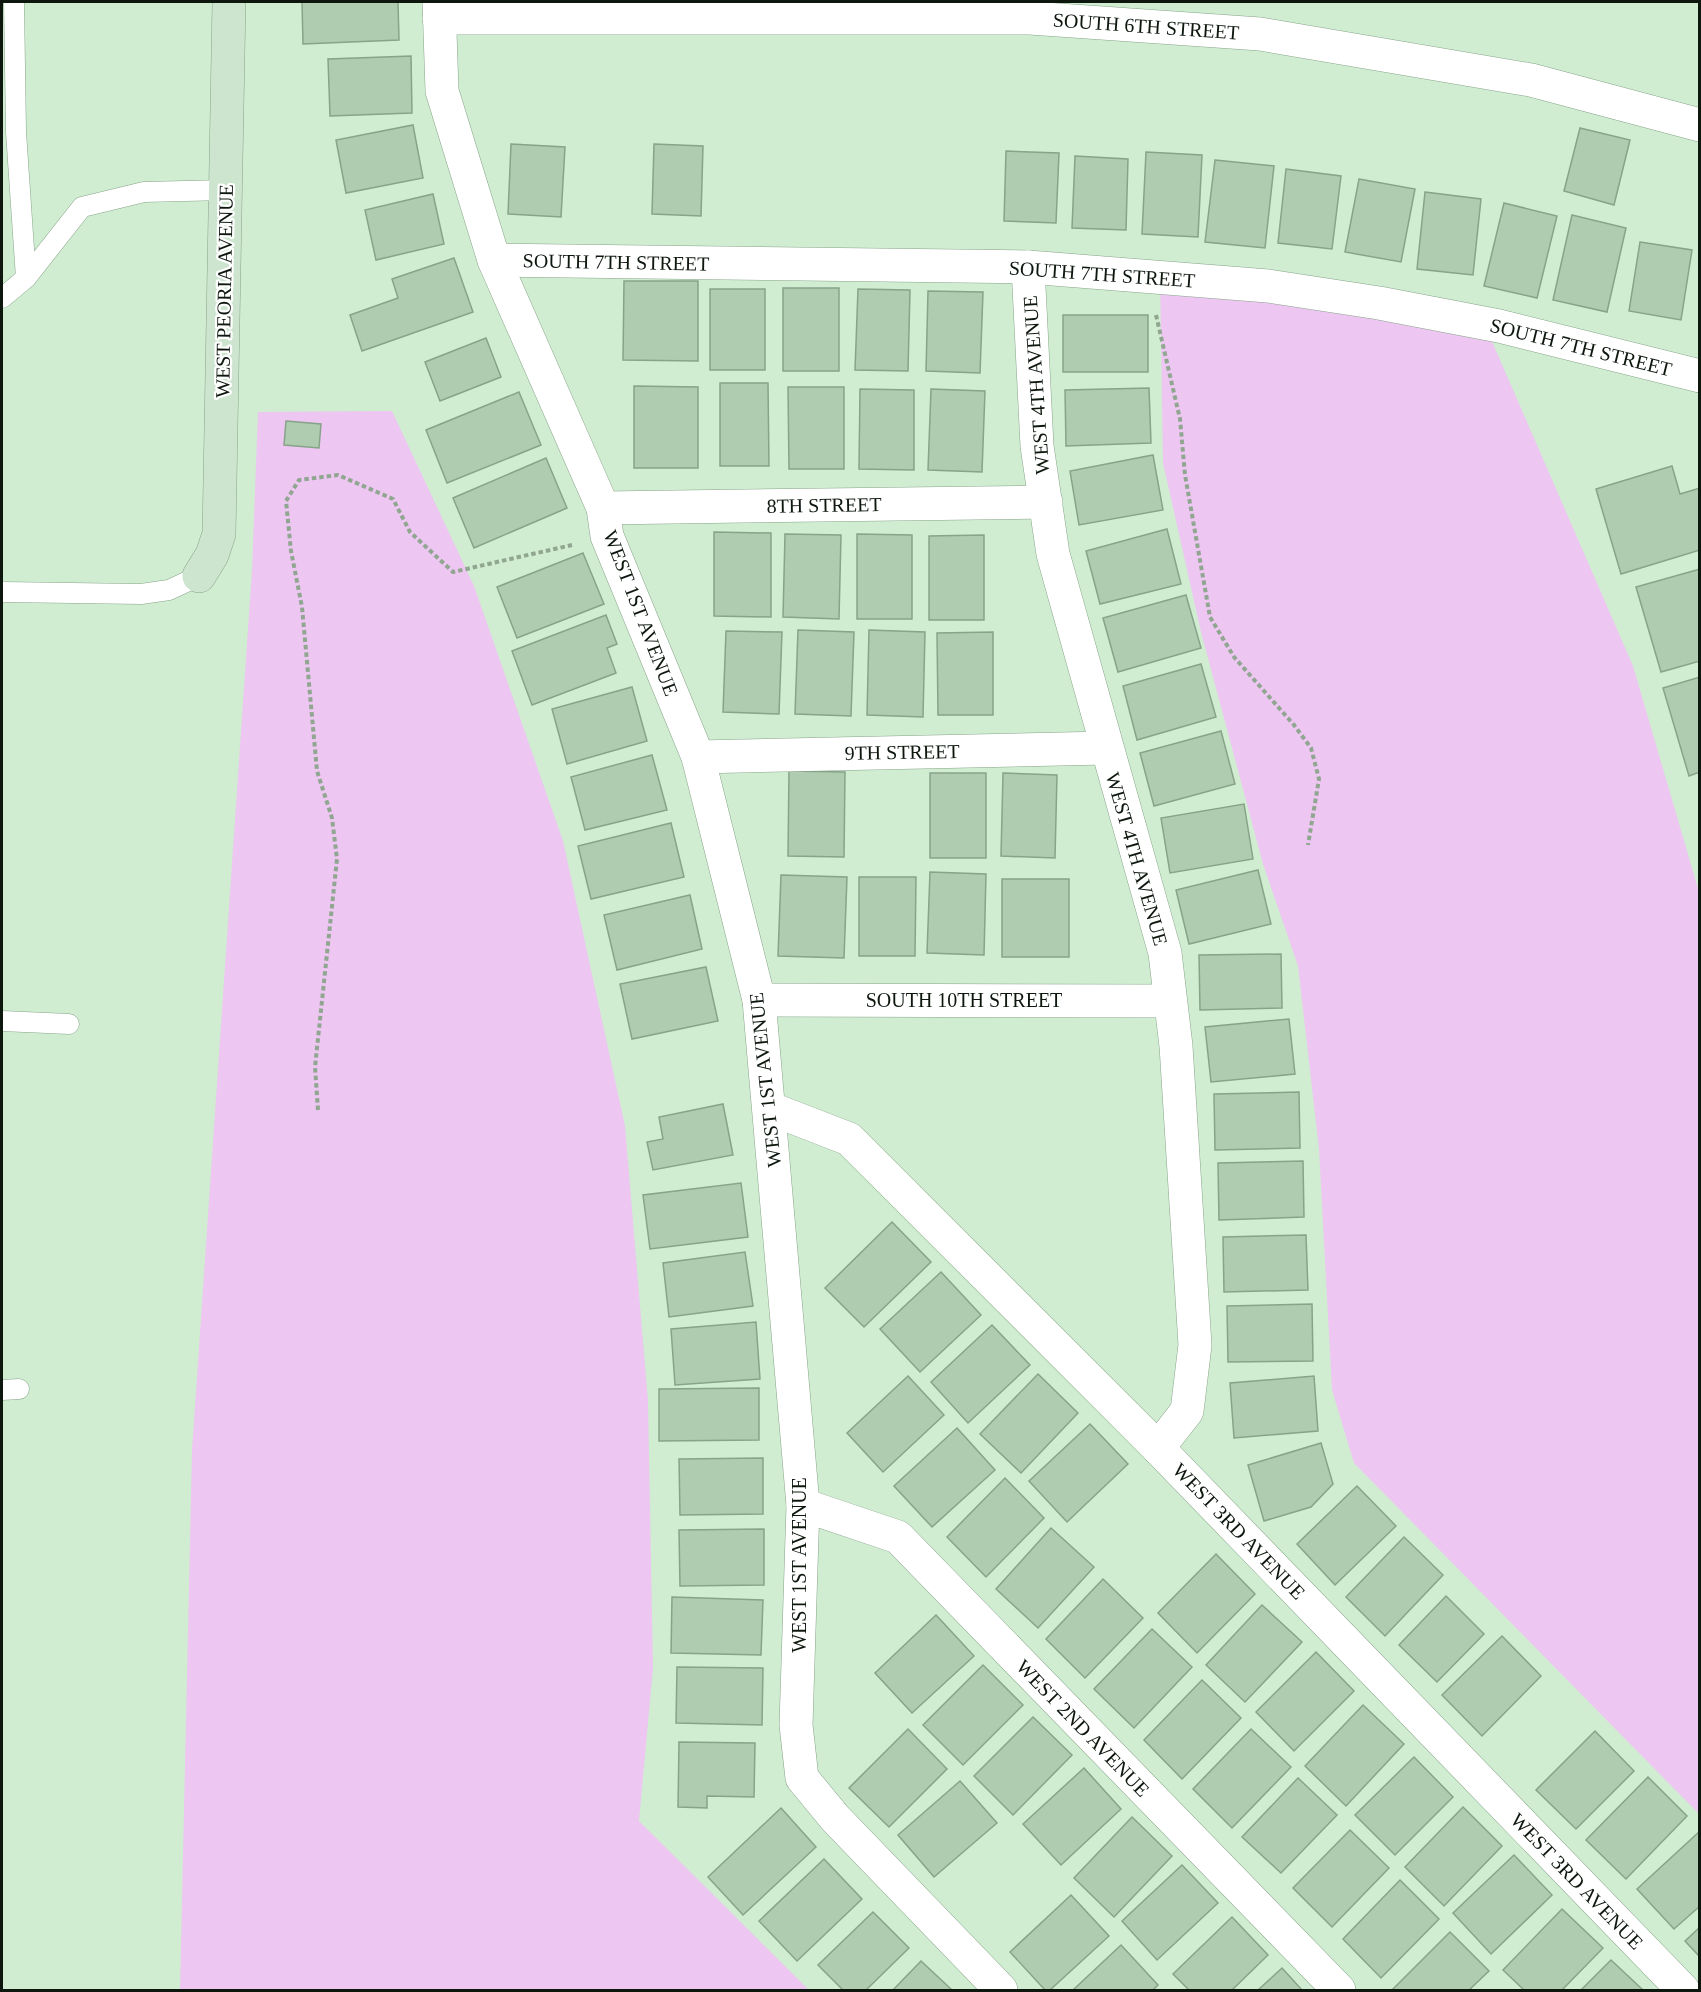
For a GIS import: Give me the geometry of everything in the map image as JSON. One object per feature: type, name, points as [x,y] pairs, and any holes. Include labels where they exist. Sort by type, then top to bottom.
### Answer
[{"type":"street","name":"WEST PEORIA AVENUE","points":[[199,576],[212,555],[219,534],[229,2]]},
{"type":"street","name":"SOUTH 6TH STREET","points":[[439,10],[1030,18],[1260,34],[1531,80],[1700,125]]},
{"type":"street","name":"WEST 1ST AVENUE","points":[[439,10],[442,91],[494,260],[605,522],[698,757],[759,1000],[803,1505],[796,1725],[802,1778],[835,1818],[1001,1990]]},
{"type":"street","name":"SOUTH 7TH STREET","points":[[494,260],[1028,267],[1268,286],[1379,303],[1499,326],[1700,375]]},
{"type":"street","name":"WEST 4TH AVENUE","points":[[1028,267],[1037,446],[1053,554],[1165,953],[1176,1046],[1195,1345],[1187,1411],[1158,1448]]},
{"type":"street","name":"8TH STREET","points":[[605,522],[1046,502]]},
{"type":"street","name":"9TH STREET","points":[[698,757],[1106,748]]},
{"type":"street","name":"SOUTH 10TH STREET","points":[[759,1000],[1170,1001]]},
{"type":"street","name":"WEST 3RD AVENUE","points":[[769,1108],[849,1139],[1158,1448],[1683,1990]]},
{"type":"street","name":"WEST 2ND AVENUE","points":[[803,1505],[898,1537],[1339,1990]]},
{"type":"lane","points":[[14,2],[16,132],[26,278]]},
{"type":"lane","points":[[2,298],[26,278],[82,207],[144,192],[226,190]]},
{"type":"lane","points":[[2,592],[141,594],[169,590],[199,576]]},
{"type":"lane","points":[[2,1021],[69,1024]]},
{"type":"path","points":[[1153,277],[1153,303],[1180,419],[1185,475],[1210,616],[1234,657],[1294,725],[1311,748],[1318,779],[1308,845]]},
{"type":"path","points":[[318,1110],[315,1067],[337,859],[332,818],[317,771],[304,618],[291,551],[286,501],[299,480],[338,475],[393,499],[410,532],[453,572],[605,522]]},
{"type":"shaded area","points":[[1160,277],[1484,323],[1633,666],[1699,892],[1699,1814],[1354,1463],[1332,1390],[1319,1149],[1298,966],[1263,864],[1201,632],[1163,463]]},
{"type":"shaded area","points":[[392,411],[474,586],[563,841],[625,1126],[648,1401],[653,1668],[639,1821],[809,1990],[180,1990],[192,1450],[252,570],[258,412]]},
{"type":"building","points":[[302,2],[398,2],[399,40],[303,44]]},
{"type":"building","points":[[411,56],[412,113],[330,116],[328,59]]},
{"type":"building","points":[[413,125],[423,178],[346,193],[336,140]]},
{"type":"building","points":[[1580,128],[1630,140],[1614,205],[1564,191]]},
{"type":"building","points":[[511,144],[565,147],[561,217],[508,214]]},
{"type":"building","points":[[654,144],[703,146],[701,216],[652,214]]},
{"type":"building","points":[[1006,151],[1059,153],[1056,223],[1004,221]]},
{"type":"building","points":[[1146,152],[1202,155],[1198,237],[1142,234]]},
{"type":"building","points":[[1075,156],[1128,159],[1126,230],[1072,228]]},
{"type":"building","points":[[1215,160],[1274,166],[1265,248],[1205,242]]},
{"type":"building","points":[[1286,169],[1341,176],[1332,249],[1278,243]]},
{"type":"building","points":[[1359,179],[1415,189],[1401,262],[1345,252]]},
{"type":"building","points":[[1425,192],[1481,199],[1473,275],[1417,269]]},
{"type":"building","points":[[433,194],[444,244],[376,260],[365,210]]},
{"type":"building","points":[[1504,203],[1557,216],[1537,298],[1484,286]]},
{"type":"building","points":[[1572,215],[1626,228],[1607,312],[1553,300]]},
{"type":"building","points":[[1640,242],[1692,250],[1681,320],[1629,311]]},
{"type":"building","points":[[454,258],[473,312],[362,351],[350,315],[398,298],[392,279]]},
{"type":"building","points":[[624,281],[698,281],[698,361],[623,360]]},
{"type":"building","points":[[783,288],[839,288],[839,371],[783,371]]},
{"type":"building","points":[[710,289],[765,289],[765,370],[710,370]]},
{"type":"building","points":[[858,289],[910,290],[908,371],[855,370]]},
{"type":"building","points":[[928,291],[983,292],[980,373],[926,371]]},
{"type":"building","points":[[1063,315],[1148,315],[1148,372],[1063,372]]},
{"type":"building","points":[[486,338],[501,377],[440,401],[425,362]]},
{"type":"building","points":[[720,383],[768,383],[769,466],[720,466]]},
{"type":"building","points":[[634,386],[698,387],[698,468],[634,468]]},
{"type":"building","points":[[788,387],[844,387],[844,469],[789,469]]},
{"type":"building","points":[[1149,388],[1151,443],[1066,446],[1065,390]]},
{"type":"building","points":[[860,389],[914,390],[914,470],[859,469]]},
{"type":"building","points":[[931,389],[985,391],[982,472],[928,470]]},
{"type":"building","points":[[519,392],[541,445],[447,483],[426,430]]},
{"type":"building","points":[[286,421],[321,424],[319,448],[284,445]]},
{"type":"building","points":[[1153,455],[1163,510],[1079,525],[1070,471]]},
{"type":"building","points":[[546,458],[567,508],[474,548],[453,498]]},
{"type":"building","points":[[1672,466],[1680,494],[1700,488],[1700,550],[1621,574],[1596,489]]},
{"type":"building","points":[[1167,529],[1181,584],[1100,604],[1086,551]]},
{"type":"building","points":[[714,532],[771,533],[771,617],[714,616]]},
{"type":"building","points":[[785,534],[841,535],[839,619],[783,617]]},
{"type":"building","points":[[857,534],[912,535],[912,619],[857,619]]},
{"type":"building","points":[[984,535],[984,620],[929,620],[929,536]]},
{"type":"building","points":[[583,553],[604,604],[517,638],[497,587]]},
{"type":"building","points":[[1700,569],[1700,661],[1661,672],[1636,587]]},
{"type":"building","points":[[1186,595],[1201,648],[1118,672],[1103,618]]},
{"type":"building","points":[[606,615],[617,644],[607,648],[616,673],[532,705],[512,651]]},
{"type":"building","points":[[798,630],[854,632],[851,716],[795,714]]},
{"type":"building","points":[[869,630],[925,632],[923,717],[867,715]]},
{"type":"building","points":[[726,631],[782,632],[779,714],[723,712]]},
{"type":"building","points":[[993,632],[993,715],[938,715],[937,633]]},
{"type":"building","points":[[1201,664],[1216,717],[1137,740],[1123,686]]},
{"type":"building","points":[[1700,677],[1700,772],[1689,776],[1663,688]]},
{"type":"building","points":[[632,687],[647,741],[567,764],[552,709]]},
{"type":"building","points":[[1221,731],[1235,784],[1154,806],[1140,753]]},
{"type":"building","points":[[652,755],[667,810],[585,830],[571,777]]},
{"type":"building","points":[[789,771],[845,772],[844,857],[788,856]]},
{"type":"building","points":[[930,773],[986,773],[986,858],[930,858]]},
{"type":"building","points":[[1003,773],[1057,775],[1055,858],[1001,856]]},
{"type":"building","points":[[1244,804],[1253,859],[1170,873],[1161,818]]},
{"type":"building","points":[[671,823],[684,877],[591,899],[578,846]]},
{"type":"building","points":[[1258,870],[1271,924],[1189,944],[1176,890]]},
{"type":"building","points":[[930,872],[986,874],[984,955],[927,953]]},
{"type":"building","points":[[781,875],[847,877],[844,958],[778,956]]},
{"type":"building","points":[[859,877],[916,877],[915,956],[859,956]]},
{"type":"building","points":[[1002,879],[1069,879],[1069,957],[1002,957]]},
{"type":"building","points":[[690,895],[702,949],[617,970],[604,915]]},
{"type":"building","points":[[1281,954],[1282,1008],[1200,1010],[1199,955]]},
{"type":"building","points":[[706,967],[718,1021],[632,1039],[620,984]]},
{"type":"building","points":[[1289,1019],[1295,1074],[1211,1082],[1205,1027]]},
{"type":"building","points":[[1299,1092],[1300,1148],[1215,1150],[1214,1094]]},
{"type":"building","points":[[723,1104],[733,1155],[653,1170],[647,1142],[663,1139],[659,1117]]},
{"type":"building","points":[[1303,1161],[1304,1217],[1219,1220],[1218,1163]]},
{"type":"building","points":[[741,1183],[748,1237],[650,1249],[643,1195]]},
{"type":"building","points":[[892,1222],[931,1262],[864,1327],[825,1288]]},
{"type":"building","points":[[1306,1235],[1308,1290],[1224,1292],[1223,1237]]},
{"type":"building","points":[[745,1252],[753,1306],[669,1317],[663,1263]]},
{"type":"building","points":[[941,1272],[981,1315],[920,1372],[880,1329]]},
{"type":"building","points":[[1312,1304],[1313,1361],[1228,1362],[1227,1306]]},
{"type":"building","points":[[756,1322],[760,1379],[675,1385],[671,1329]]},
{"type":"building","points":[[992,1325],[1030,1365],[968,1423],[931,1382]]},
{"type":"building","points":[[1038,1374],[1078,1413],[1021,1473],[980,1434]]},
{"type":"building","points":[[908,1376],[944,1415],[883,1472],[847,1433]]},
{"type":"building","points":[[1314,1376],[1318,1431],[1234,1438],[1230,1383]]},
{"type":"building","points":[[759,1388],[759,1440],[659,1441],[659,1389]]},
{"type":"building","points":[[1090,1424],[1128,1464],[1067,1522],[1029,1481]]},
{"type":"building","points":[[957,1428],[995,1470],[932,1527],[894,1486]]},
{"type":"building","points":[[1321,1443],[1333,1484],[1311,1507],[1264,1521],[1248,1465]]},
{"type":"building","points":[[763,1458],[763,1514],[680,1515],[679,1459]]},
{"type":"building","points":[[1005,1478],[1044,1518],[986,1577],[947,1537]]},
{"type":"building","points":[[1357,1486],[1396,1526],[1335,1585],[1297,1544]]},
{"type":"building","points":[[1051,1528],[1094,1567],[1038,1628],[996,1589]]},
{"type":"building","points":[[764,1529],[764,1585],[680,1586],[679,1530]]},
{"type":"building","points":[[1404,1537],[1443,1575],[1385,1636],[1346,1597]]},
{"type":"building","points":[[1216,1554],[1255,1594],[1197,1653],[1158,1613]]},
{"type":"building","points":[[1103,1579],[1143,1618],[1085,1678],[1046,1639]]},
{"type":"building","points":[[1446,1596],[1484,1634],[1437,1682],[1399,1645]]},
{"type":"building","points":[[672,1597],[763,1600],[761,1655],[671,1653]]},
{"type":"building","points":[[1262,1605],[1302,1642],[1245,1702],[1206,1665]]},
{"type":"building","points":[[936,1615],[974,1656],[912,1713],[875,1673]]},
{"type":"building","points":[[1152,1629],[1192,1667],[1134,1728],[1094,1689]]},
{"type":"building","points":[[1502,1636],[1541,1676],[1482,1736],[1442,1695]]},
{"type":"building","points":[[1316,1652],[1354,1691],[1294,1751],[1256,1712]]},
{"type":"building","points":[[983,1665],[1023,1705],[963,1765],[923,1725]]},
{"type":"building","points":[[677,1667],[763,1668],[762,1725],[676,1723]]},
{"type":"building","points":[[1202,1680],[1241,1718],[1182,1779],[1144,1740]]},
{"type":"building","points":[[1363,1705],[1404,1744],[1346,1806],[1305,1766]]},
{"type":"building","points":[[1033,1717],[1072,1755],[1013,1815],[974,1776]]},
{"type":"building","points":[[908,1729],[947,1769],[889,1827],[849,1788]]},
{"type":"building","points":[[1251,1729],[1291,1767],[1232,1828],[1193,1789]]},
{"type":"building","points":[[1595,1731],[1634,1771],[1576,1829],[1536,1790]]},
{"type":"building","points":[[679,1742],[755,1743],[754,1797],[707,1796],[707,1808],[678,1807]]},
{"type":"building","points":[[1414,1757],[1453,1797],[1395,1855],[1355,1815]]},
{"type":"building","points":[[1084,1768],[1121,1809],[1061,1865],[1023,1824]]},
{"type":"building","points":[[1648,1777],[1687,1816],[1626,1879],[1586,1840]]},
{"type":"building","points":[[1298,1778],[1337,1815],[1281,1873],[1242,1837]]},
{"type":"building","points":[[960,1781],[997,1823],[934,1877],[898,1835]]},
{"type":"building","points":[[1463,1807],[1502,1846],[1444,1906],[1405,1867]]},
{"type":"building","points":[[781,1808],[816,1847],[743,1915],[708,1877]]},
{"type":"building","points":[[1132,1817],[1172,1856],[1114,1917],[1074,1878]]},
{"type":"building","points":[[1350,1830],[1389,1868],[1332,1927],[1293,1888]]},
{"type":"building","points":[[1699,1832],[1700,1906],[1674,1929],[1637,1889]]},
{"type":"building","points":[[1514,1855],[1552,1895],[1491,1954],[1453,1913]]},
{"type":"building","points":[[824,1859],[862,1899],[797,1961],[759,1921]]},
{"type":"building","points":[[1182,1865],[1218,1903],[1157,1960],[1122,1921]]},
{"type":"building","points":[[1400,1880],[1439,1919],[1381,1978],[1343,1939]]},
{"type":"building","points":[[1071,1895],[1109,1936],[1050,1990],[1045,1990],[1010,1952]]},
{"type":"building","points":[[1562,1909],[1603,1948],[1562,1990],[1524,1990],[1503,1970]]},
{"type":"building","points":[[873,1912],[909,1948],[866,1990],[843,1990],[818,1965]]},
{"type":"building","points":[[1232,1917],[1268,1955],[1232,1990],[1189,1990],[1173,1974]]},
{"type":"building","points":[[1700,1927],[1700,1957],[1685,1941]]},
{"type":"building","points":[[1450,1932],[1489,1971],[1469,1990],[1392,1990]]},
{"type":"building","points":[[1121,1945],[1158,1985],[1153,1990],[1073,1990]]},
{"type":"building","points":[[1611,1960],[1643,1990],[1581,1990]]},
{"type":"building","points":[[921,1961],[952,1990],[893,1990]]},
{"type":"building","points":[[1282,1968],[1302,1990],[1258,1990]]}]
